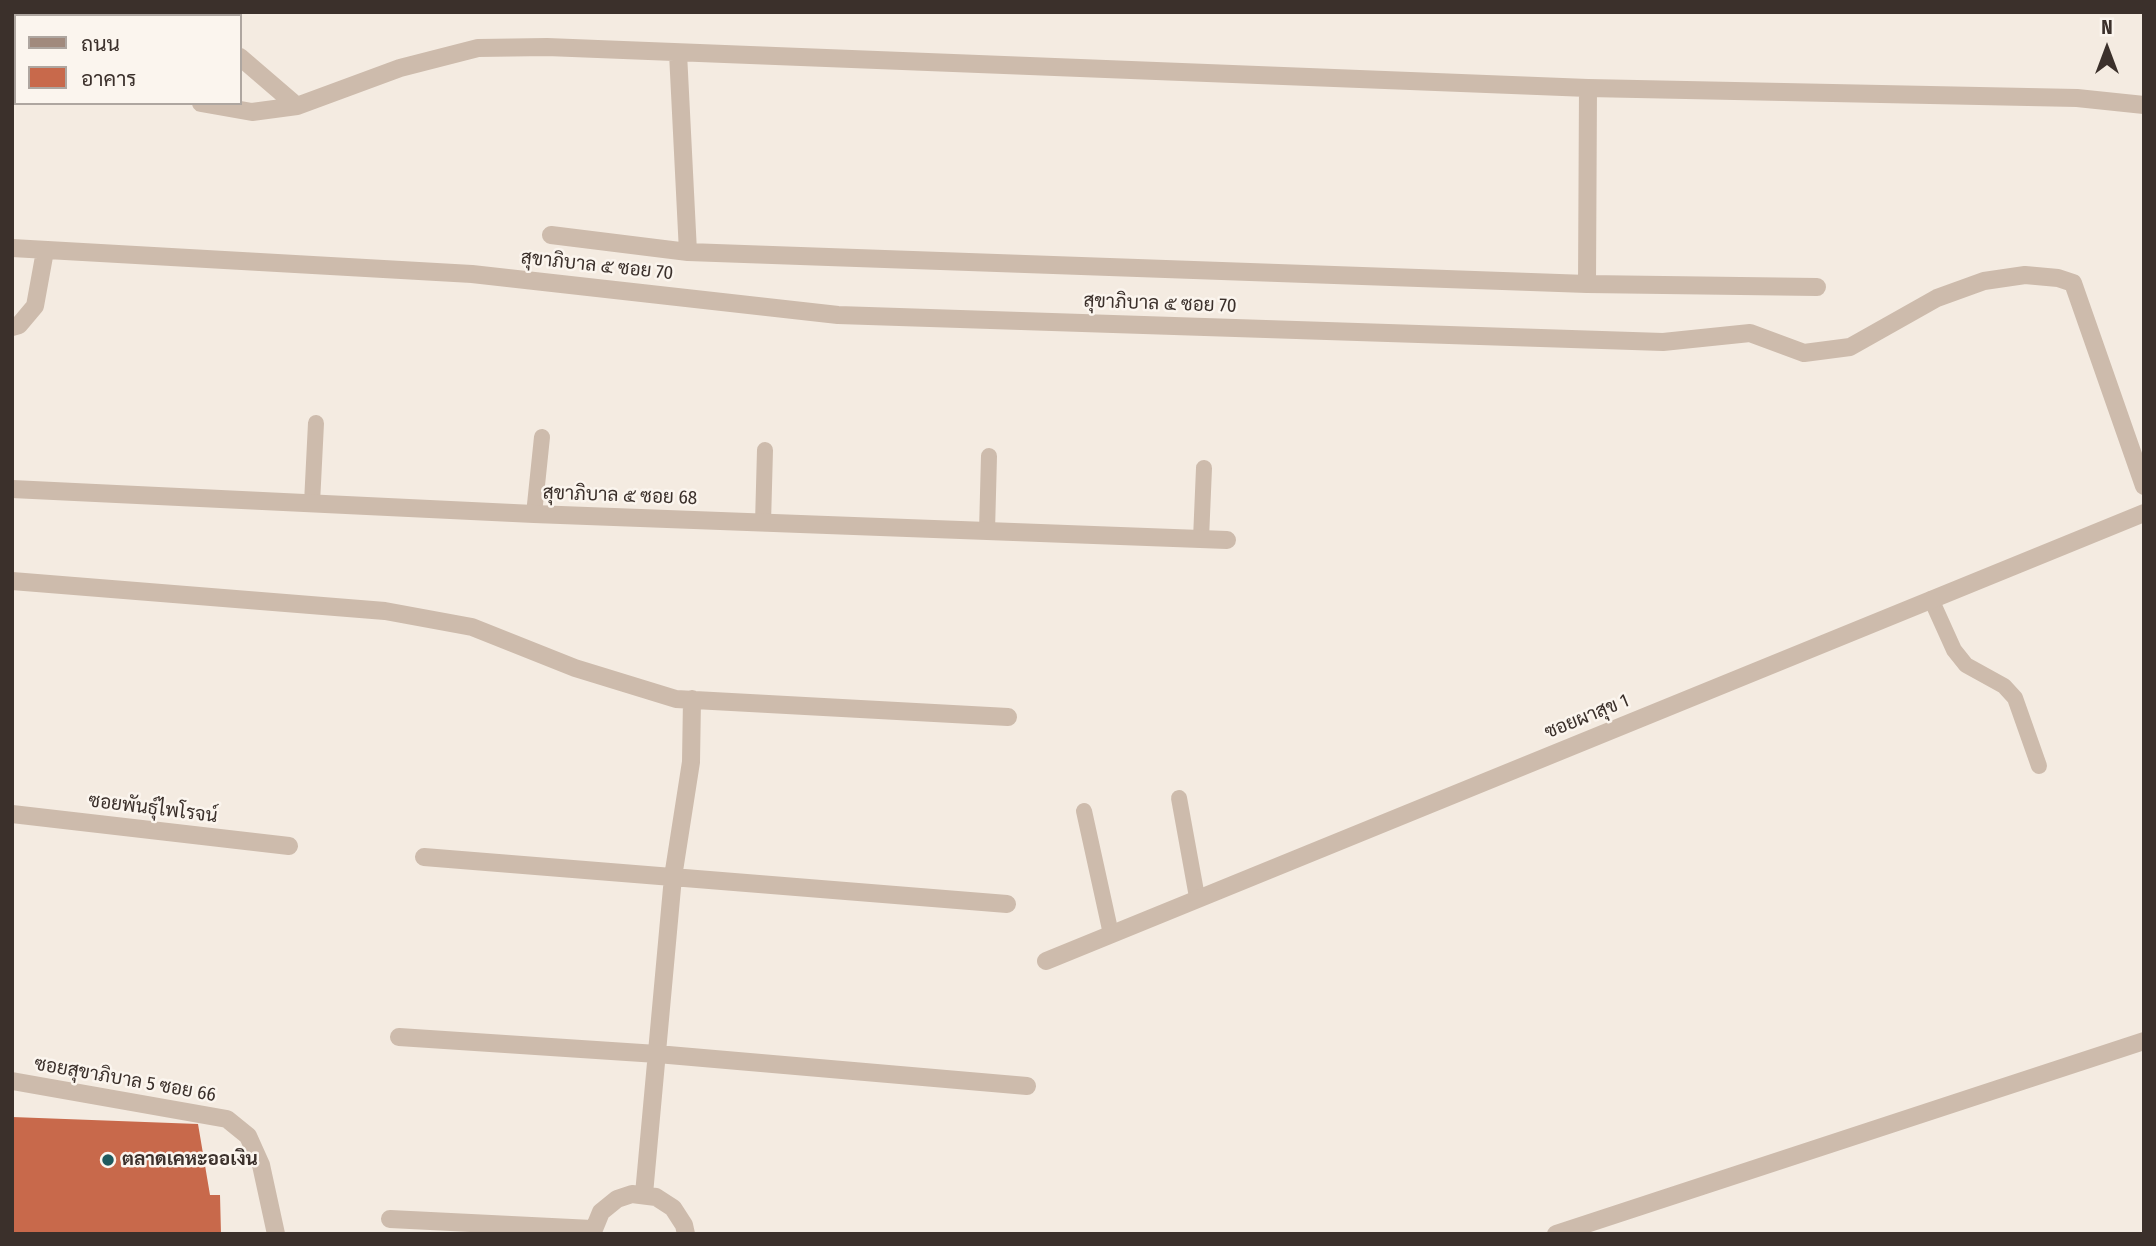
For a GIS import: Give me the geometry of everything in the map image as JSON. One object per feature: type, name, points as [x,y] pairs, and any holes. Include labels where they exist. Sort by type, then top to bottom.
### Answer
[{"type":"street","points":[[212,105],[252,112],[297,106],[400,68],[478,48],[547,47],[1588,88],[2077,98],[2144,105]]},
{"type":"street","points":[[678,53],[688,252]]},
{"type":"street","points":[[242,59],[297,106]]},
{"type":"street","points":[[1587,284],[1588,88]]},
{"type":"street","points":[[551,235],[688,252],[1587,284],[1817,287]]},
{"type":"street","name":"สุขาภิบาล ๕ ซอย 70","points":[[12,248],[472,274],[838,315],[1663,342],[1750,333],[1804,353],[1850,347],[1937,298],[1984,281],[2025,275],[2058,278],[2073,283],[2144,486]]},
{"type":"street","points":[[12,327],[19,326],[35,306],[45,251]]},
{"type":"street","name":"สุขาภิบาล ๕ ซอย 68","points":[[12,489],[534,514],[1227,540]]},
{"type":"street","name":"ซอยผาสุข 1","points":[[1046,961],[1197,897],[2144,513]]},
{"type":"street","points":[[12,581],[384,611],[472,627],[575,668],[676,699],[1009,717]]},
{"type":"street","points":[[644,1194],[673,877],[691,762],[692,699]]},
{"type":"street","name":"ซอยพันธ์ุไพโรจน์","points":[[12,814],[289,846]]},
{"type":"street","points":[[424,857],[1007,904]]},
{"type":"street","points":[[399,1037],[657,1054],[1027,1086]]},
{"type":"street","points":[[1556,1234],[2144,1041]]},
{"type":"street","name":"ซอยสุขาภิบาล 5 ซอย 66","points":[[12,1081],[227,1119],[248,1136],[261,1166],[276,1234]]},
{"type":"street","points":[[390,1219],[592,1231],[601,1212],[617,1199],[632,1194],[644,1194],[673,1208],[684,1225],[686,1234]]},
{"type":"lane","points":[[312,503],[316,423]]},
{"type":"lane","points":[[534,514],[542,437]]},
{"type":"lane","points":[[764,523],[765,450]]},
{"type":"lane","points":[[987,531],[989,456]]},
{"type":"lane","points":[[1201,539],[1204,468]]},
{"type":"lane","points":[[1931,599],[1954,650],[1966,665],[2004,686],[2015,698],[2039,766]]},
{"type":"lane","points":[[1179,798],[1197,897]]},
{"type":"lane","points":[[1084,811],[1111,934]]},
{"type":"building","name":"ตลาดเคหะออเงิน","points":[[12,1117],[198,1124],[210,1195],[220,1195],[221,1234],[12,1234]]},
{"type":"place","name":"ตลาดเคหะออเงิน","points":[[108,1160]]}]
